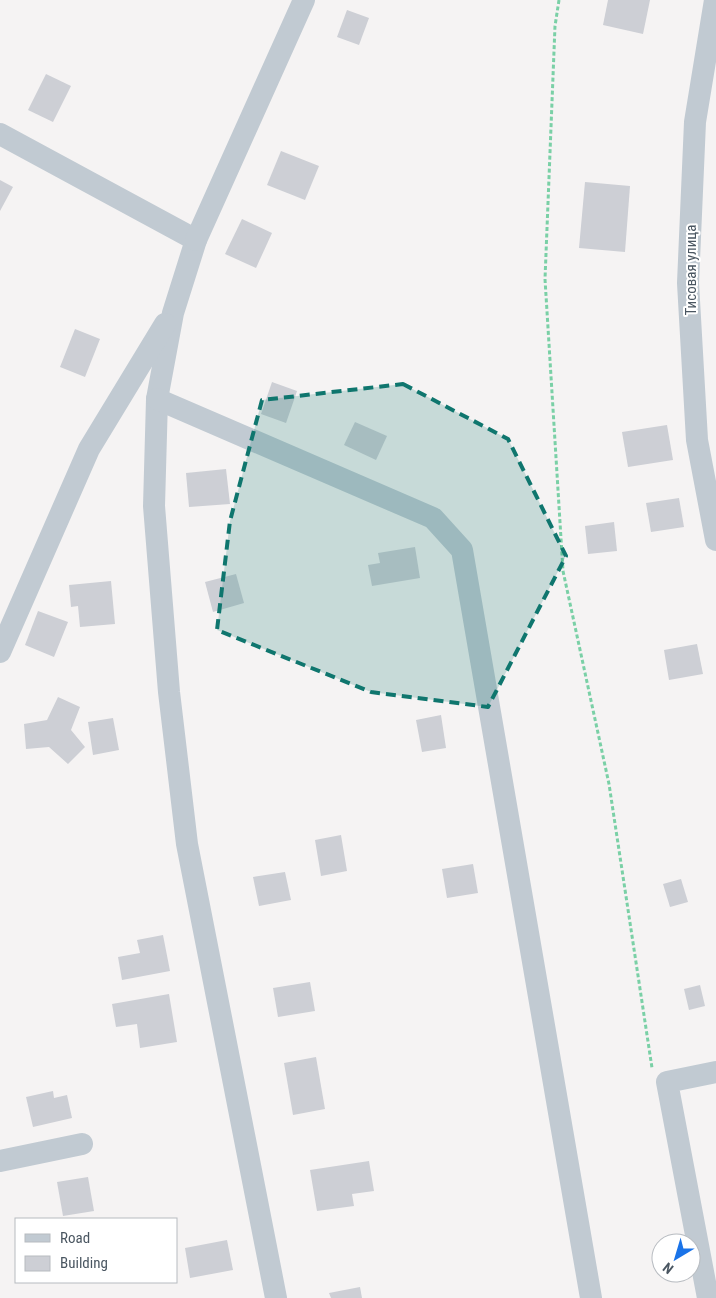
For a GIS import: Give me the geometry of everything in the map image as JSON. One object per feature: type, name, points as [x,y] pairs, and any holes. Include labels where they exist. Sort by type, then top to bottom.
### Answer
[{"type":"street","points":[[276,1298],[187,844],[169,692],[154,506],[156,399],[172,313],[196,240],[304,0]]},
{"type":"street","name":"Тисовая улица","points":[[715,0],[695,122],[688,282],[697,440],[716,540]]},
{"type":"street","points":[[0,134],[196,240]]},
{"type":"street","points":[[0,652],[89,449],[172,313]]},
{"type":"street","points":[[156,399],[433,518],[462,550],[591,1298]]},
{"type":"street","points":[[708,1298],[667,1082],[716,1072]]},
{"type":"street","points":[[0,1161],[82,1144]]},
{"type":"path","points":[[559,0],[555,26],[544,279],[563,571],[609,784],[653,1077],[667,1082]]},
{"type":"highlighted area","points":[[403,384],[508,439],[566,556],[488,707],[371,692],[217,630],[230,521],[262,400]]},
{"type":"building","points":[[608,0],[650,0],[643,34],[603,25]]},
{"type":"building","points":[[347,10],[369,18],[359,45],[337,37]]},
{"type":"building","points":[[46,74],[71,86],[53,122],[28,110]]},
{"type":"building","points":[[281,151],[319,166],[305,200],[267,185]]},
{"type":"building","points":[[0,180],[13,187],[0,211]]},
{"type":"building","points":[[585,182],[630,186],[625,252],[579,248]]},
{"type":"building","points":[[242,219],[272,233],[256,268],[225,254]]},
{"type":"building","points":[[75,329],[100,339],[85,377],[60,367]]},
{"type":"building","points":[[272,382],[297,391],[286,423],[261,414]]},
{"type":"building","points":[[355,422],[387,436],[376,460],[344,445]]},
{"type":"building","points":[[667,425],[673,460],[628,467],[622,432]]},
{"type":"building","points":[[226,469],[230,504],[189,507],[186,473]]},
{"type":"building","points":[[679,498],[684,527],[651,532],[646,503]]},
{"type":"building","points":[[614,522],[617,551],[588,554],[585,526]]},
{"type":"building","points":[[415,547],[420,578],[372,586],[368,565],[380,563],[378,553]]},
{"type":"building","points":[[236,574],[244,603],[213,612],[205,582]]},
{"type":"building","points":[[111,581],[115,624],[80,627],[78,606],[71,607],[69,585]]},
{"type":"building","points":[[38,611],[68,622],[54,657],[25,645]]},
{"type":"building","points":[[697,644],[703,674],[669,680],[664,650]]},
{"type":"building","points":[[58,697],[80,707],[71,730],[85,747],[68,764],[49,747],[26,749],[24,724],[47,720]]},
{"type":"building","points":[[441,715],[446,748],[422,752],[416,720]]},
{"type":"building","points":[[113,718],[119,750],[93,755],[88,722]]},
{"type":"building","points":[[341,835],[347,871],[321,876],[315,840]]},
{"type":"building","points":[[473,864],[478,893],[447,898],[442,869]]},
{"type":"building","points":[[285,872],[291,900],[259,906],[253,877]]},
{"type":"building","points":[[681,879],[688,902],[670,907],[663,884]]},
{"type":"building","points":[[163,935],[170,971],[122,980],[118,957],[140,953],[137,940]]},
{"type":"building","points":[[310,982],[315,1011],[278,1017],[273,988]]},
{"type":"building","points":[[700,985],[705,1006],[689,1010],[684,989]]},
{"type":"building","points":[[169,994],[177,1042],[140,1048],[137,1024],[116,1027],[112,1004]]},
{"type":"building","points":[[316,1057],[325,1109],[293,1115],[284,1063]]},
{"type":"building","points":[[53,1091],[54,1098],[67,1095],[72,1118],[33,1127],[26,1097]]},
{"type":"building","points":[[369,1161],[374,1191],[352,1194],[354,1206],[317,1211],[310,1170]]},
{"type":"building","points":[[88,1177],[94,1211],[63,1216],[57,1182]]},
{"type":"building","points":[[227,1240],[233,1270],[190,1278],[185,1248]]},
{"type":"building","points":[[360,1287],[362,1298],[331,1298],[329,1293]]}]
